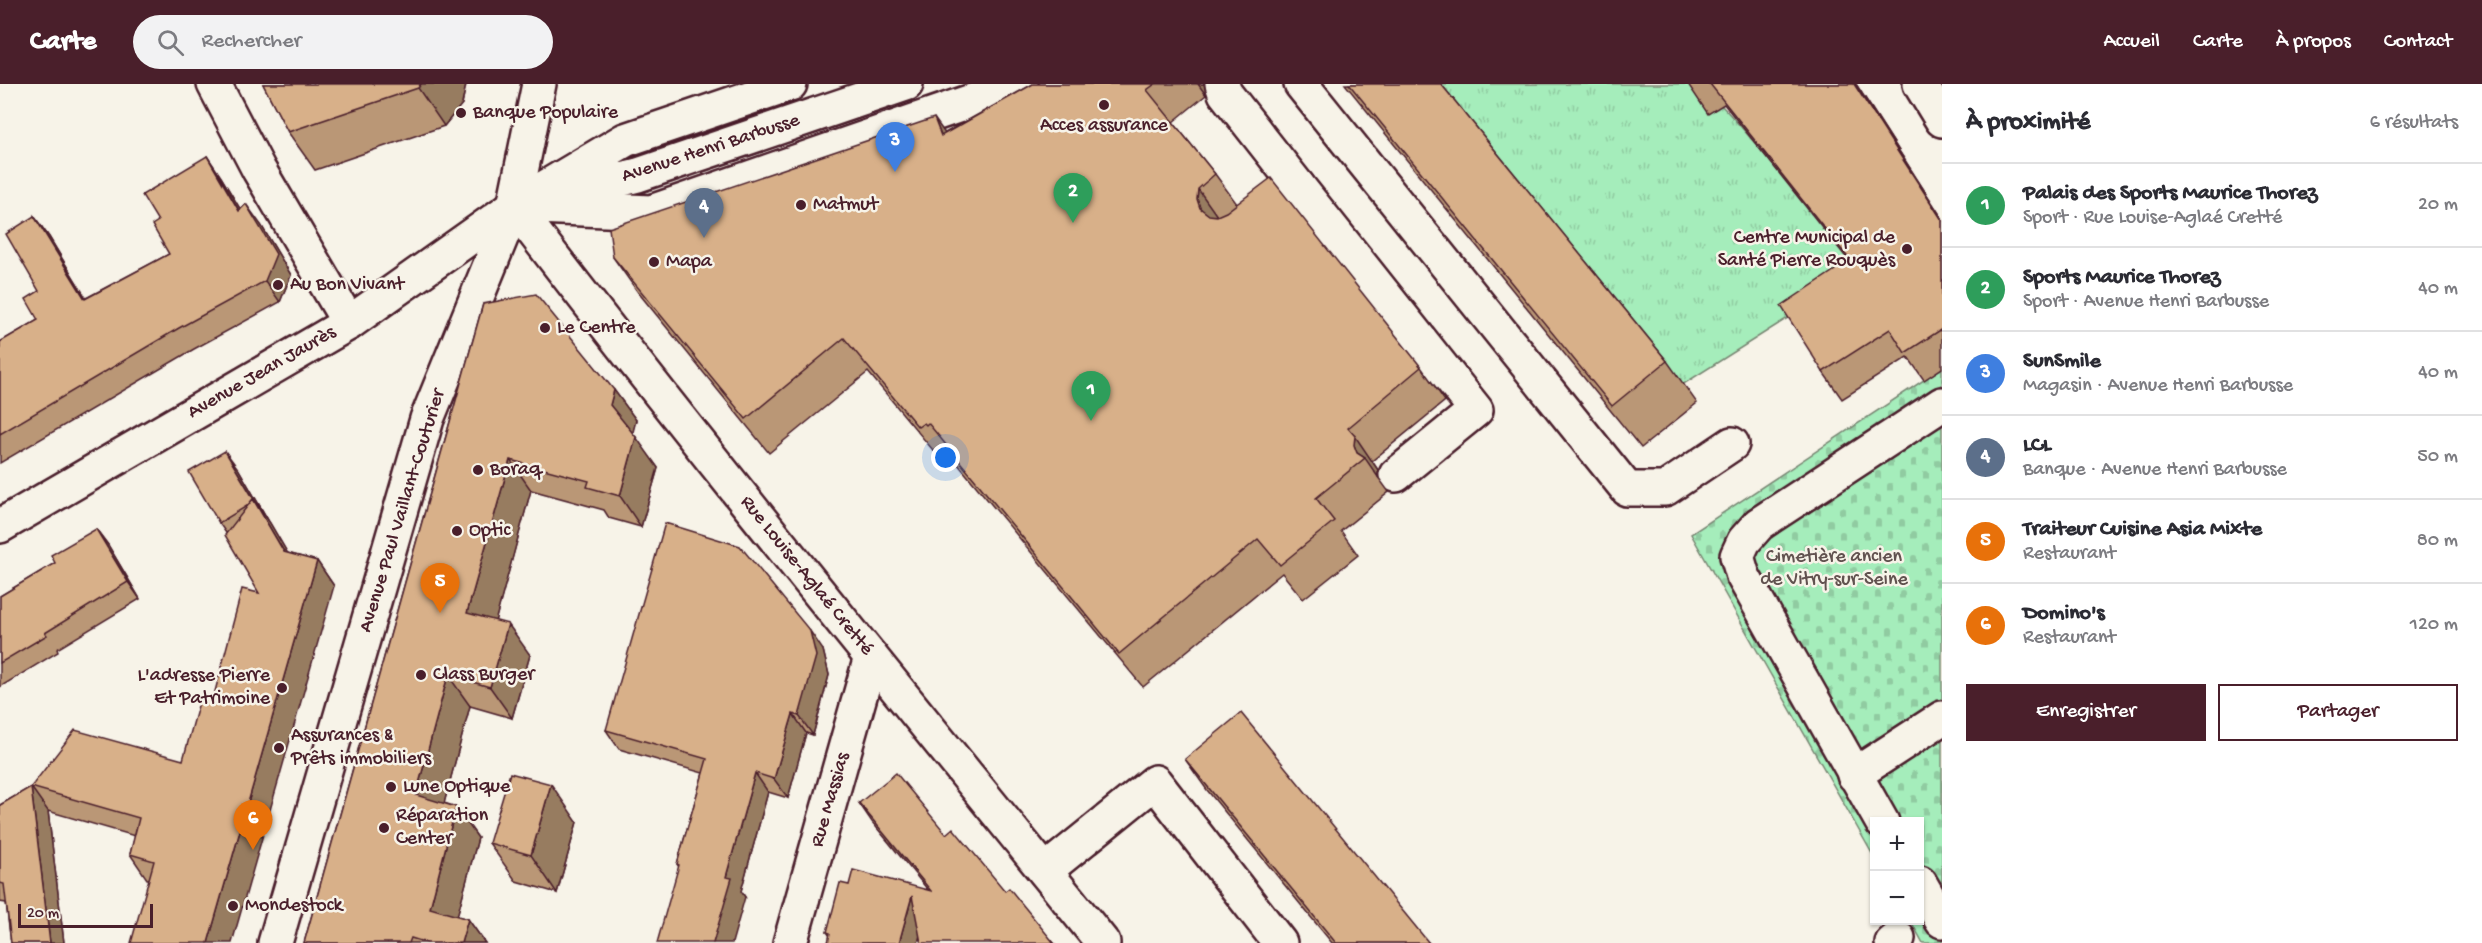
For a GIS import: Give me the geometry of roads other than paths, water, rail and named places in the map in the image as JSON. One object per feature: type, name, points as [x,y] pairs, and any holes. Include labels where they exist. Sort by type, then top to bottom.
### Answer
[{"type":"main road","points":[[214,84],[264,179],[349,323]]},
{"type":"main road","name":"Avenue Paul Vaillant-Couturier","points":[[275,943],[427,419],[514,206],[539,84]]},
{"type":"main road","name":"Avenue Henri Barbusse","points":[[514,206],[625,140],[790,84]]},
{"type":"main road","name":"Avenue Henri Barbusse","points":[[514,206],[638,175],[906,84]]},
{"type":"main road","name":"Avenue Henri Barbusse","points":[[514,206],[651,212],[1021,84]]},
{"type":"main road","points":[[1222,84],[1225,93],[1476,410],[1396,475]]},
{"type":"main road","points":[[1301,84],[1627,489],[1665,489],[1732,444]]},
{"type":"main road","points":[[1920,84],[1942,120]]},
{"type":"main road","points":[[1256,218],[1298,186]]},
{"type":"main road","name":"Avenue Jean Jaurès","points":[[0,526],[349,323],[514,206]]},
{"type":"main road","name":"Rue Louise-Aglaé Cretté","points":[[514,206],[587,302],[1103,943]]},
{"type":"main road","points":[[1879,817],[1743,576],[1737,556],[1744,541],[1760,524],[1942,404]]},
{"type":"main road","name":"Rue Massias","points":[[790,943],[871,657]]},
{"type":"main road","points":[[1854,775],[1942,718]]},
{"type":"main road","points":[[1045,871],[1155,782],[1280,943]]},
{"type":"main road","points":[[1924,890],[1942,921]]},
{"type":"place","name":"Acces assurance","points":[[1104,105]]},
{"type":"place","name":"Banque Populaire","points":[[461,113]]},
{"type":"place","name":"SunSmile","points":[[895,172]]},
{"type":"place","name":"Matmut","points":[[801,205]]},
{"type":"place","name":"Sports Maurice Thorez","points":[[1073,223]]},
{"type":"place","name":"LCL","points":[[704,238]]},
{"type":"place","name":"Centre Municipal de Santé Pierre Rouquès","points":[[1907,249]]},
{"type":"place","name":"Mapa","points":[[654,262]]},
{"type":"place","name":"Au Bon Vivant","points":[[278,285]]},
{"type":"place","name":"Le Centre","points":[[545,328]]},
{"type":"place","name":"Palais des Sports Maurice Thorez","points":[[1091,421]]},
{"type":"place","name":"Boraq","points":[[478,470]]},
{"type":"place","name":"Optic","points":[[457,531]]},
{"type":"place","name":"Traiteur Cuisine Asia Mixte","points":[[440,613]]},
{"type":"place","name":"Class Burger","points":[[421,675]]},
{"type":"place","name":"L'adresse Pierre Et Patrimoine","points":[[282,688]]},
{"type":"place","name":"Assurances & Prêts immobiliers","points":[[279,748]]},
{"type":"place","name":"Lune Optique","points":[[391,787]]},
{"type":"place","name":"Réparation Center","points":[[384,828]]},
{"type":"place","name":"Domino's","points":[[253,850]]},
{"type":"place","name":"Mondestock","points":[[233,906]]},
{"type":"park label","name":"Cimetière ancien de Vitry-sur-Seine","points":[[1834,568]]}]
